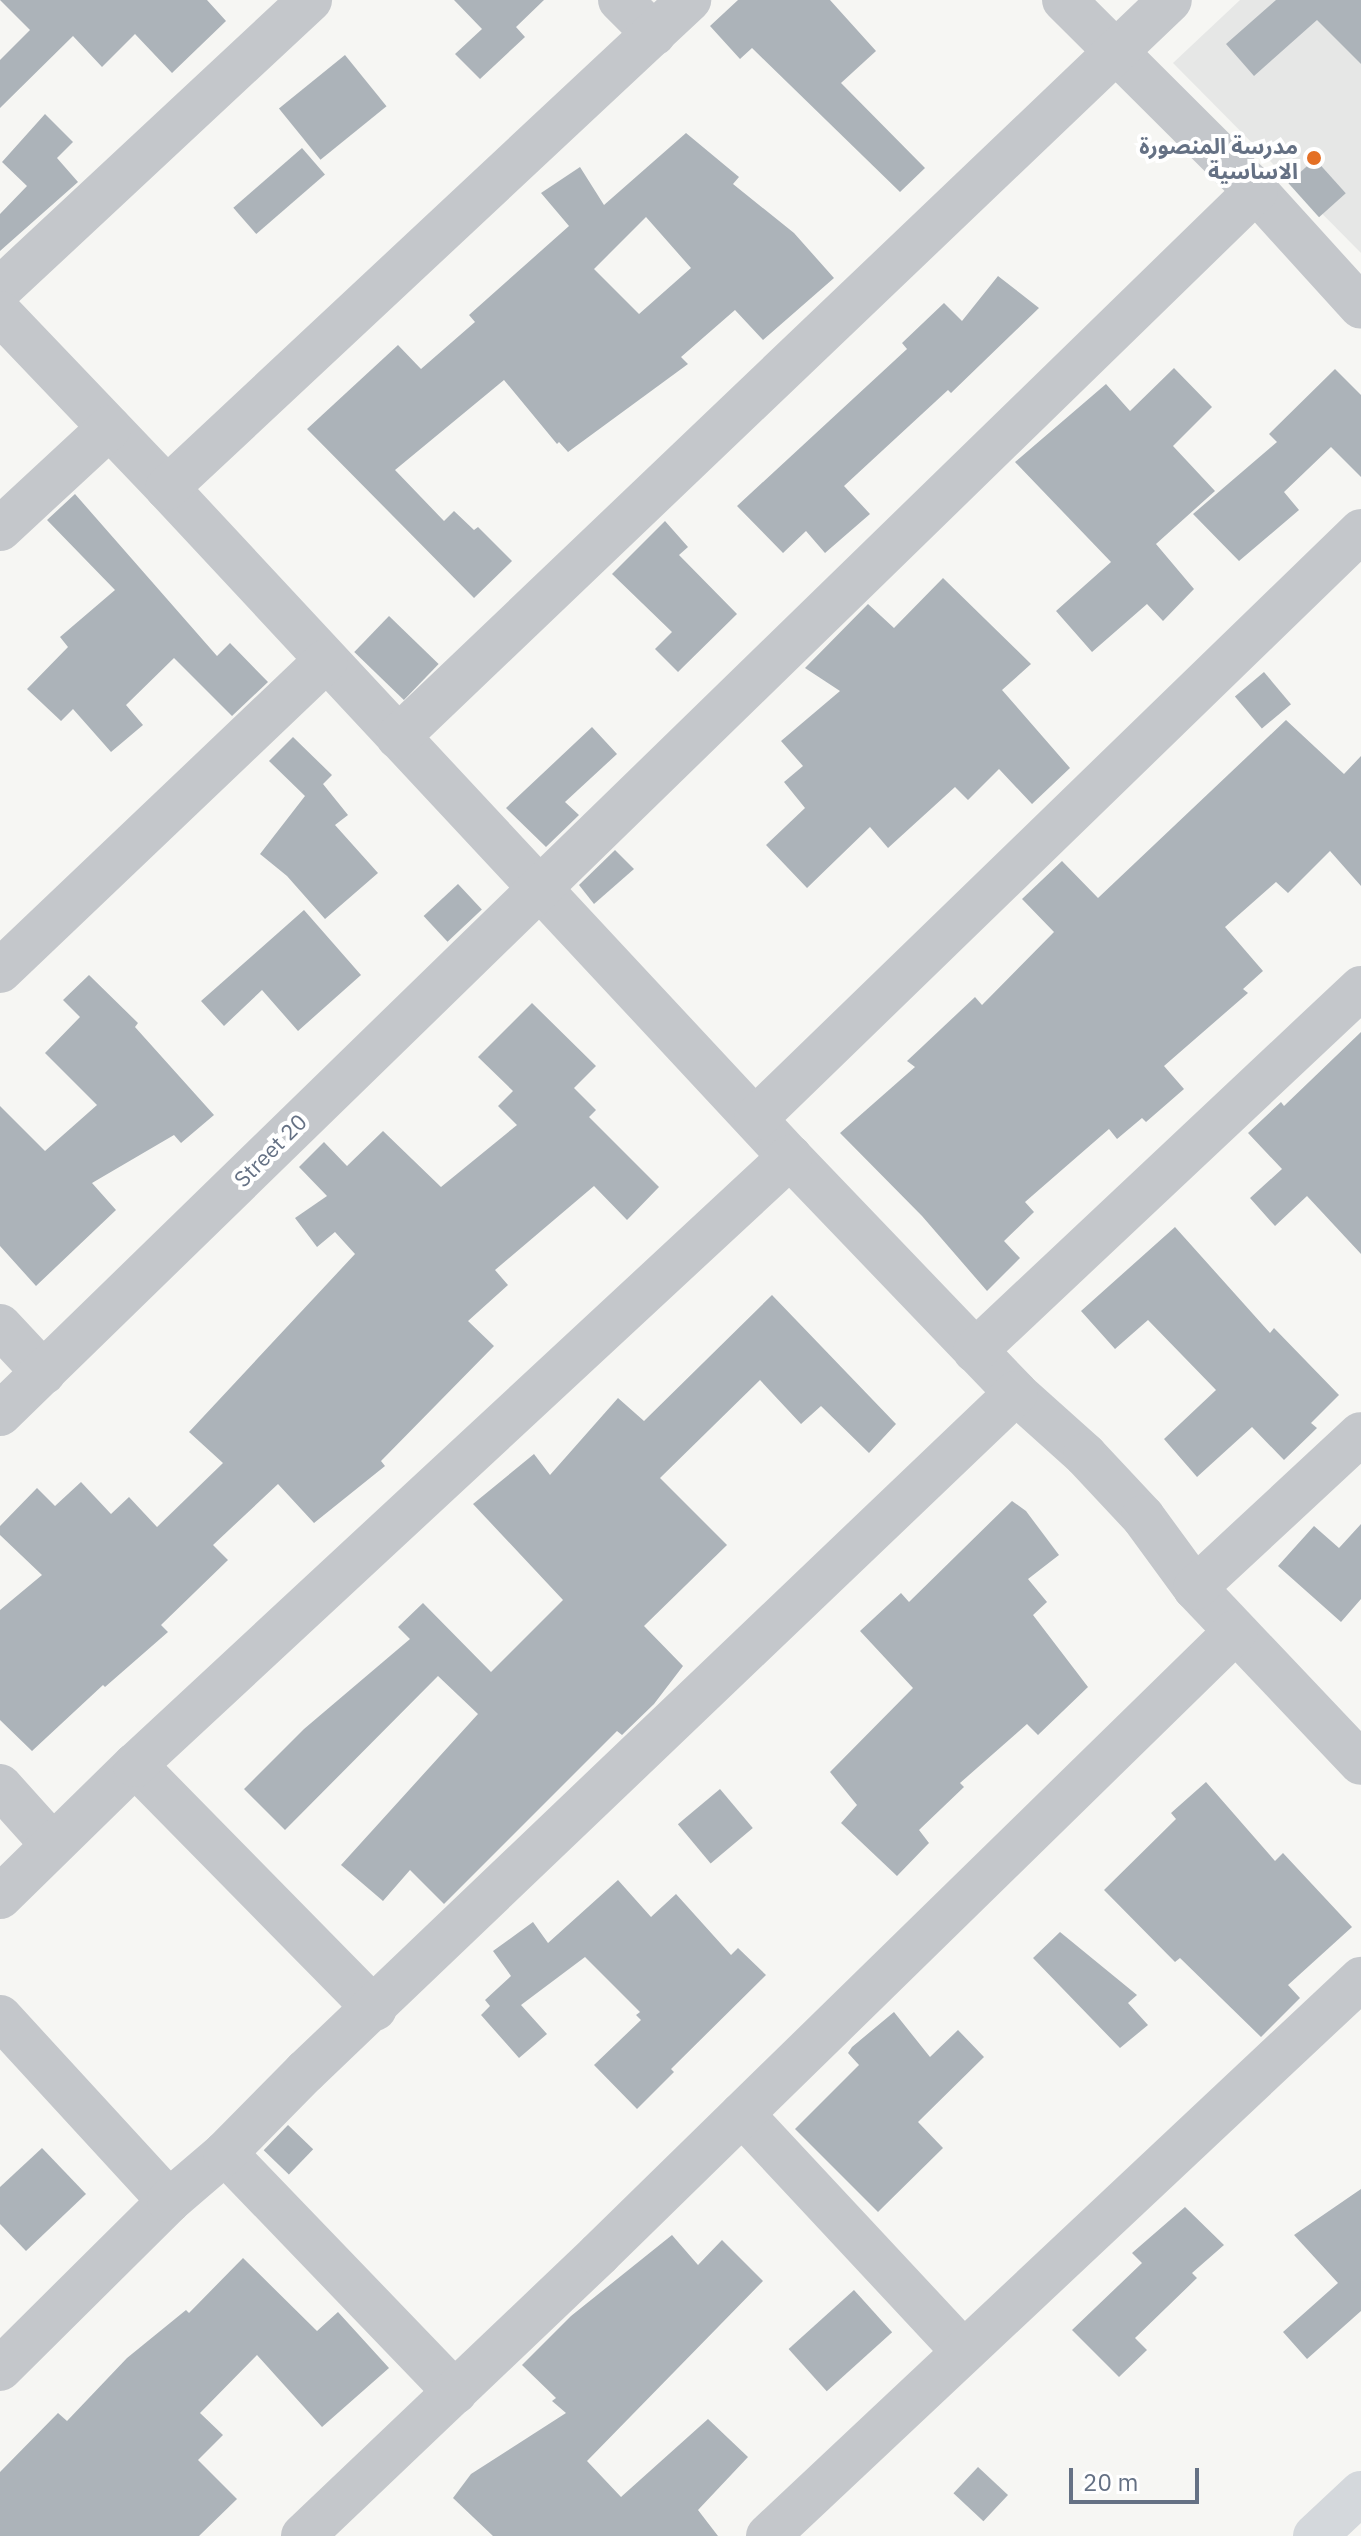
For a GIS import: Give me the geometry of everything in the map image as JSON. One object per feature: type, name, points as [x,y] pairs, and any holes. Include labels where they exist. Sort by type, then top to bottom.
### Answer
[{"type":"highway","points":[[1315,2536],[1361,2493]]},
{"type":"street","points":[[0,289],[310,0]]},
{"type":"street","points":[[620,0],[654,34]]},
{"type":"street","points":[[167,488],[689,0]]},
{"type":"street","points":[[1064,0],[1256,191],[1361,307]]},
{"type":"street","points":[[398,737],[1170,0]]},
{"type":"street","name":"Street 20","points":[[0,1414],[1256,191]]},
{"type":"street","points":[[0,313],[790,1157],[1016,1393],[1085,1455],[1143,1517],[1195,1588],[1361,1763]]},
{"type":"street","points":[[0,529],[109,428]]},
{"type":"street","points":[[756,1118],[1361,531]]},
{"type":"street","points":[[0,971],[326,661]]},
{"type":"street","points":[[975,1351],[1361,988]]},
{"type":"street","points":[[0,1897],[135,1765],[790,1157]]},
{"type":"street","points":[[0,1326],[44,1373]]},
{"type":"street","points":[[0,2369],[169,2201],[225,2153],[305,2072],[375,2009],[1016,1393]]},
{"type":"street","points":[[1195,1588],[1361,1434]]},
{"type":"street","points":[[303,2536],[742,2114],[1235,1632]]},
{"type":"street","points":[[135,1765],[375,2009]]},
{"type":"street","points":[[0,1786],[52,1844]]},
{"type":"street","points":[[768,2536],[1361,1979]]},
{"type":"street","points":[[0,2017],[169,2201]]},
{"type":"street","points":[[742,2114],[963,2351]]},
{"type":"street","points":[[225,2153],[455,2392]]},
{"type":"shaded area","name":"مدرسة المنصورة الاساسية","points":[[1240,0],[1361,0],[1361,253],[1173,63]]},
{"type":"building","points":[[0,0],[207,0],[226,21],[172,73],[135,34],[102,67],[73,36],[0,108],[0,60],[30,30]]},
{"type":"building","points":[[454,0],[544,0],[516,27],[525,37],[480,79],[455,54],[482,29]]},
{"type":"building","points":[[738,0],[830,0],[876,51],[841,83],[925,168],[900,192],[752,48],[740,59],[710,26]]},
{"type":"building","points":[[1276,0],[1361,0],[1361,64],[1317,20],[1254,76],[1226,44]]},
{"type":"building","points":[[345,55],[387,106],[320,160],[279,108]]},
{"type":"building","points":[[45,114],[73,142],[57,158],[78,182],[0,251],[0,214],[27,186],[2,162]]},
{"type":"building","points":[[686,133],[739,177],[733,184],[794,233],[834,278],[763,340],[735,310],[681,357],[688,364],[568,452],[559,442],[557,444],[504,380],[395,470],[444,521],[454,511],[474,530],[478,527],[512,561],[474,598],[307,429],[398,345],[421,369],[475,322],[469,315],[569,226],[541,193],[580,167],[604,205]],"holes":[[[646,217],[691,268],[639,314],[594,269]]]},
{"type":"building","points":[[302,148],[325,174],[256,234],[233,208]]},
{"type":"building","points":[[1315,159],[1346,193],[1319,217],[1288,183]]},
{"type":"building","points":[[998,276],[1039,308],[951,393],[948,390],[844,486],[870,514],[825,553],[806,531],[783,553],[737,506],[907,349],[902,343],[944,303],[962,321]]},
{"type":"building","points":[[1174,368],[1212,407],[1173,446],[1215,491],[1156,544],[1194,589],[1163,621],[1147,604],[1092,652],[1056,611],[1111,562],[1015,462],[1106,384],[1130,411]]},
{"type":"building","points":[[1335,369],[1361,395],[1361,477],[1331,447],[1284,492],[1299,510],[1239,561],[1193,514],[1277,442],[1269,434]]},
{"type":"building","points":[[75,494],[217,656],[230,643],[268,682],[232,716],[174,658],[126,705],[143,725],[111,752],[73,709],[61,721],[27,689],[68,647],[60,637],[115,590],[47,520]]},
{"type":"building","points":[[665,521],[688,547],[679,555],[737,614],[678,672],[655,649],[672,632],[612,574]]},
{"type":"building","points":[[943,578],[1031,664],[1002,690],[1070,768],[1032,804],[999,769],[968,800],[955,787],[888,848],[870,827],[807,888],[766,845],[805,808],[784,782],[803,766],[781,741],[840,691],[805,668],[868,604],[894,628]]},
{"type":"building","points":[[389,616],[439,664],[404,700],[354,652]]},
{"type":"building","points":[[1264,672],[1291,704],[1262,729],[1235,696]]},
{"type":"building","points":[[1286,720],[1344,774],[1361,756],[1361,886],[1330,851],[1288,893],[1276,882],[1225,927],[1263,971],[1243,989],[1248,993],[1164,1066],[1184,1089],[1146,1122],[1142,1118],[1117,1139],[1109,1129],[1025,1202],[1034,1212],[1004,1241],[1020,1258],[987,1291],[922,1216],[840,1133],[915,1067],[907,1061],[975,997],[982,1005],[1054,932],[1022,899],[1062,861],[1098,898]]},
{"type":"building","points":[[592,727],[617,754],[565,802],[579,815],[546,847],[506,808]]},
{"type":"building","points":[[293,737],[332,775],[323,784],[348,815],[335,825],[378,873],[325,919],[287,876],[260,854],[305,796],[269,761]]},
{"type":"building","points":[[615,850],[634,869],[594,904],[579,885]]},
{"type":"building","points":[[458,884],[482,910],[447,942],[424,916]]},
{"type":"building","points":[[304,910],[361,975],[298,1031],[262,990],[224,1026],[201,1001]]},
{"type":"building","points":[[89,975],[138,1023],[135,1027],[214,1115],[181,1143],[174,1135],[92,1183],[116,1210],[36,1286],[0,1246],[0,1106],[45,1151],[97,1105],[45,1053],[80,1017],[63,1000]]},
{"type":"building","points":[[532,1003],[596,1066],[574,1088],[596,1110],[589,1117],[659,1187],[627,1220],[594,1186],[495,1270],[508,1285],[468,1321],[494,1346],[381,1461],[385,1466],[314,1523],[278,1484],[213,1545],[228,1560],[161,1625],[168,1632],[105,1687],[103,1685],[32,1751],[0,1720],[0,1610],[42,1575],[0,1535],[0,1526],[37,1488],[55,1506],[81,1482],[111,1514],[129,1497],[157,1527],[223,1463],[189,1432],[355,1254],[335,1232],[317,1247],[295,1218],[327,1196],[299,1167],[324,1142],[347,1166],[383,1131],[441,1187],[517,1125],[498,1106],[513,1091],[478,1057]]},
{"type":"building","points":[[1361,1032],[1361,1254],[1307,1196],[1275,1226],[1250,1198],[1282,1169],[1248,1133],[1281,1102],[1284,1106]]},
{"type":"building","points":[[1175,1227],[1270,1333],[1274,1328],[1339,1395],[1311,1423],[1317,1428],[1284,1460],[1252,1427],[1197,1477],[1164,1439],[1216,1390],[1148,1320],[1115,1349],[1081,1311]]},
{"type":"building","points":[[772,1295],[896,1424],[869,1453],[821,1406],[801,1424],[760,1380],[660,1478],[727,1545],[644,1626],[683,1666],[654,1704],[622,1735],[617,1731],[444,1904],[410,1870],[383,1901],[341,1865],[478,1714],[438,1676],[285,1830],[244,1789],[304,1729],[410,1639],[398,1627],[423,1603],[491,1672],[563,1600],[473,1504],[534,1454],[550,1475],[618,1398],[644,1421]]},
{"type":"building","points":[[1012,1501],[1026,1511],[1059,1555],[1028,1579],[1047,1602],[1033,1615],[1088,1687],[1038,1735],[1027,1724],[960,1783],[964,1787],[919,1830],[929,1843],[897,1876],[841,1823],[857,1805],[830,1772],[913,1688],[860,1631],[901,1593],[909,1602]]},
{"type":"building","points":[[1361,1524],[1361,1599],[1341,1622],[1278,1566],[1314,1526],[1339,1548]]},
{"type":"building","points":[[1206,1782],[1275,1861],[1283,1853],[1352,1927],[1288,1985],[1300,1998],[1261,2037],[1180,1958],[1175,1962],[1104,1890],[1176,1819],[1171,1813]]},
{"type":"building","points":[[720,1789],[753,1828],[711,1863],[678,1824]]},
{"type":"building","points":[[618,1880],[651,1917],[676,1894],[731,1955],[738,1948],[766,1975],[671,2069],[674,2072],[637,2109],[594,2065],[641,2020],[636,2015],[640,2012],[585,1957],[521,2005],[547,2034],[519,2058],[481,2015],[490,2006],[485,2000],[511,1976],[493,1951],[533,1922],[548,1943]]},
{"type":"building","points":[[1060,1932],[1137,1995],[1128,2003],[1148,2025],[1120,2048],[1033,1958]]},
{"type":"building","points":[[894,2012],[930,2057],[958,2030],[984,2057],[918,2122],[943,2148],[878,2212],[795,2129],[859,2065],[848,2053],[852,2047]]},
{"type":"building","points":[[288,2125],[313,2149],[289,2174],[264,2150]]},
{"type":"building","points":[[42,2148],[86,2194],[26,2251],[0,2224],[0,2187]]},
{"type":"building","points":[[1361,2189],[1361,2311],[1307,2359],[1283,2332],[1338,2283],[1294,2235]]},
{"type":"building","points":[[1185,2207],[1224,2245],[1192,2273],[1197,2278],[1135,2338],[1147,2350],[1119,2377],[1072,2330],[1142,2263],[1132,2253]]},
{"type":"building","points":[[672,2235],[698,2265],[722,2240],[763,2281],[587,2461],[621,2497],[708,2419],[748,2457],[698,2510],[718,2536],[493,2536],[453,2498],[471,2474],[566,2413],[552,2401],[556,2398],[522,2365],[571,2316]]},
{"type":"building","points":[[243,2258],[317,2331],[338,2312],[389,2368],[322,2427],[257,2355],[200,2413],[223,2435],[198,2460],[237,2499],[199,2536],[0,2536],[0,2472],[58,2413],[67,2421],[127,2358],[186,2310],[189,2313]]},
{"type":"building","points":[[854,2290],[892,2332],[827,2391],[789,2349]]},
{"type":"building","points":[[978,2467],[1008,2495],[983,2521],[953,2493]]},
{"type":"place","name":"مدرسة المنصورة الاساسية","points":[[1314,158]]}]
